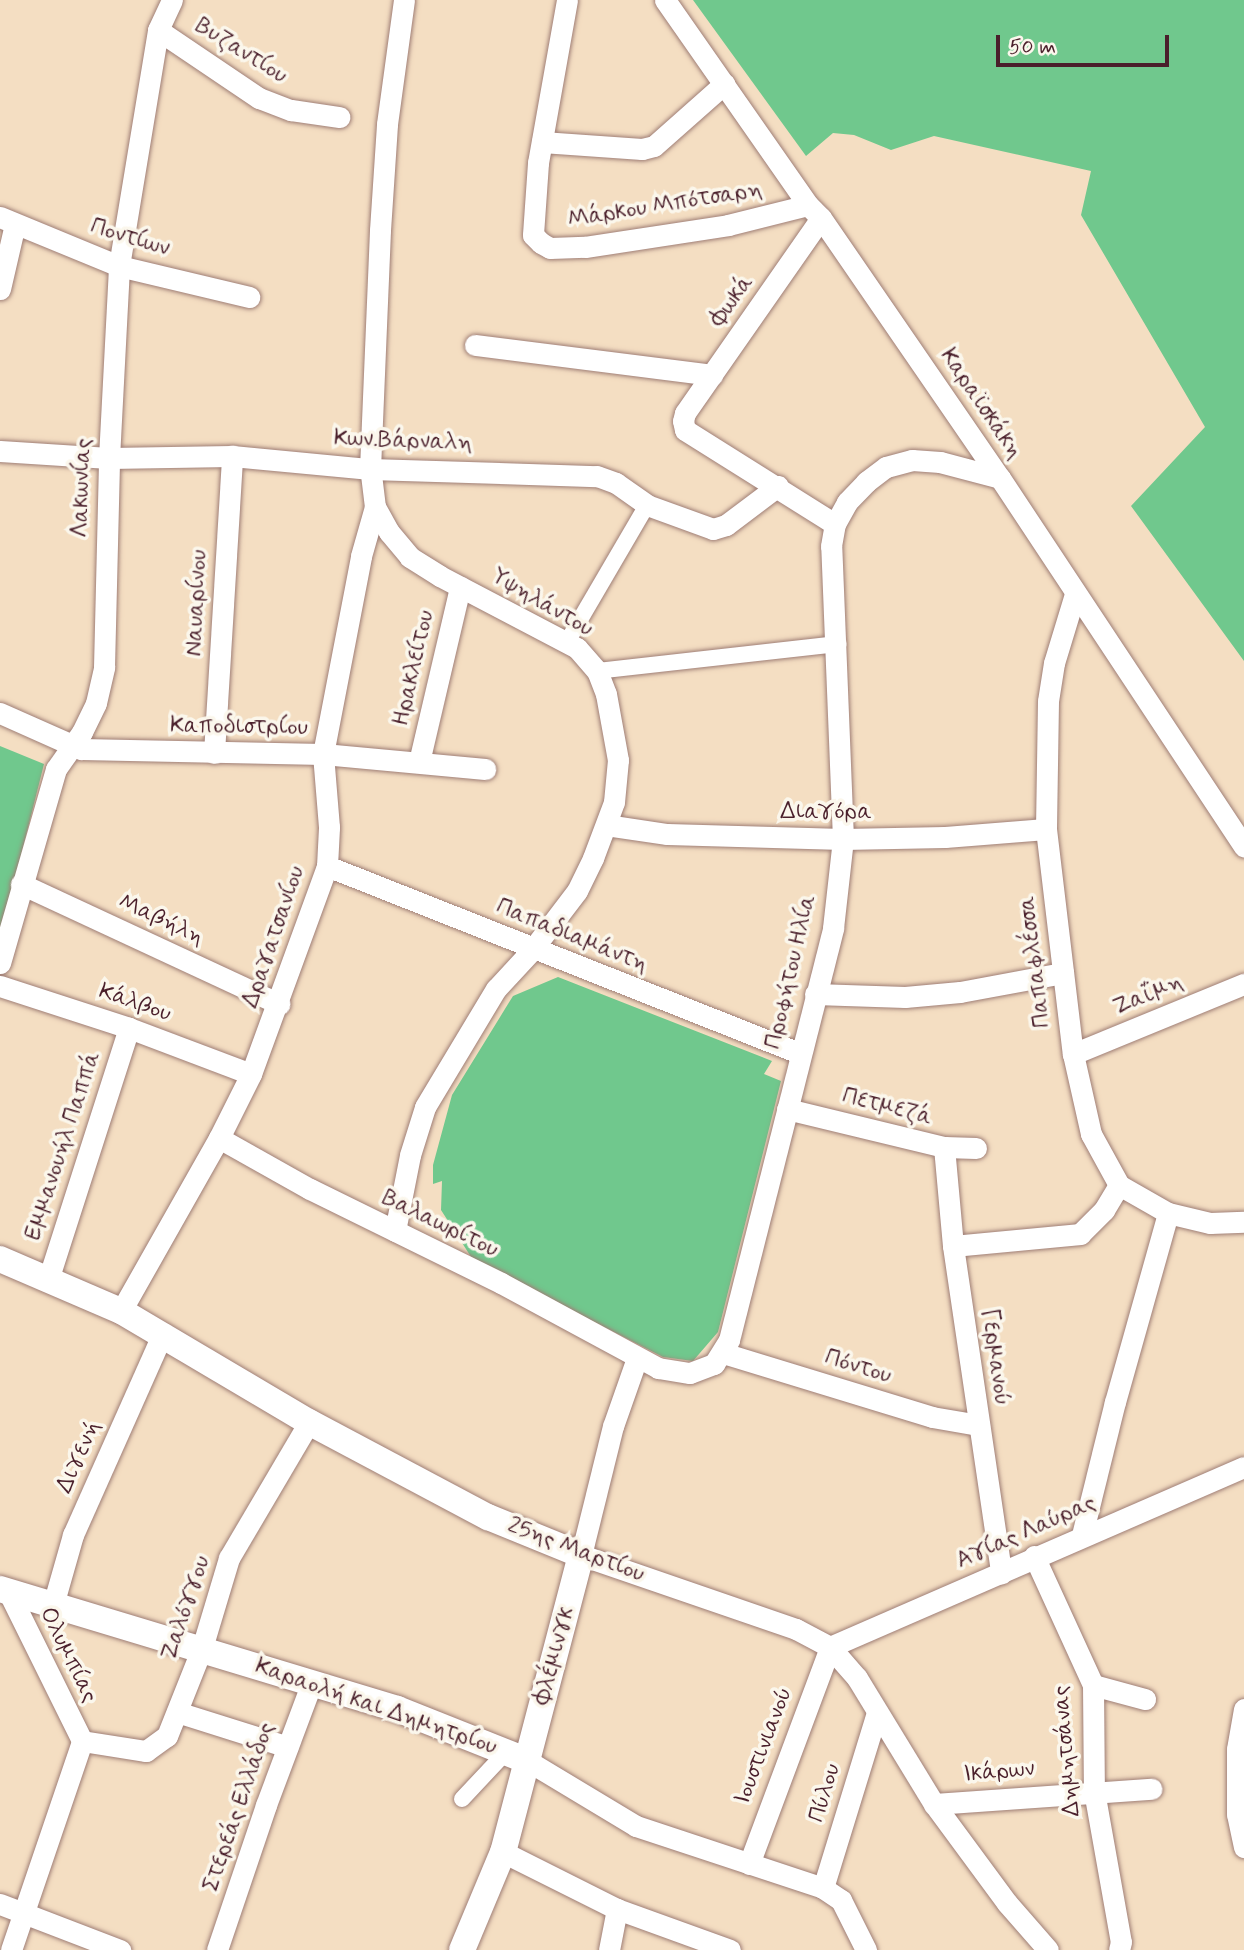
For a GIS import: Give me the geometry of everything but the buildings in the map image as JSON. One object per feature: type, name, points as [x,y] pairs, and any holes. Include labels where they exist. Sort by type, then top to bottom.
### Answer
[{"type":"street","name":"Λακωνίας","points":[[0,963],[56,769],[82,732],[96,703],[104,667],[109,458],[119,266],[158,30],[172,0]]},
{"type":"street","name":"Υψηλάντου","points":[[395,1231],[407,1168],[425,1107],[496,989],[532,950],[577,891],[614,802],[618,760],[606,694],[597,671],[567,642],[460,587],[410,557],[389,532],[375,507],[370,469],[380,230],[387,124],[404,0]]},
{"type":"street","points":[[567,0],[542,142],[642,149],[654,146],[724,84]]},
{"type":"street","name":"Καραϊσκάκη","points":[[665,0],[1000,478],[1244,846]]},
{"type":"street","name":"Βυζαντίου","points":[[158,30],[266,101],[291,110],[339,117]]},
{"type":"street","name":"Μάρκου Μπότσαρη","points":[[542,142],[533,235],[550,248],[565,250],[815,212]]},
{"type":"street","name":"Φωκά","points":[[778,486],[685,430],[685,413],[815,212]]},
{"type":"street","points":[[0,289],[8,221]]},
{"type":"street","name":"Ποντίων","points":[[8,221],[119,266],[249,297]]},
{"type":"street","points":[[475,345],[712,375]]},
{"type":"street","name":"Κων.Βάρναλη","points":[[0,451],[109,458],[232,456],[370,469],[597,477],[616,483],[647,505],[713,529],[726,525],[778,486]]},
{"type":"street","name":"Ναυαρίνου","points":[[214,754],[232,456]]},
{"type":"street","name":"Προφήτου Ηλία","points":[[723,1353],[729,1340],[799,1053],[833,928],[843,839],[838,644],[831,546],[835,524],[847,502],[866,482],[886,467],[912,460],[940,462],[1000,478]]},
{"type":"street","points":[[778,486],[835,524]]},
{"type":"street","points":[[567,642],[647,505]]},
{"type":"street","name":"Δραγατσανίου","points":[[121,1311],[219,1138],[251,1074],[279,1004],[327,866],[329,827],[323,754],[361,556],[375,507]]},
{"type":"street","name":"Ηρακλείτου","points":[[419,762],[460,587]]},
{"type":"street","name":"Παπαφλέσσα","points":[[1075,594],[1054,663],[1048,701],[1046,830],[1073,1054],[1091,1134],[1119,1185]]},
{"type":"street","points":[[597,671],[838,644]]},
{"type":"street","name":"Καποδιστρίου","points":[[0,713],[80,749],[214,754],[323,754],[485,769]]},
{"type":"street","name":"Διαγόρα","points":[[606,825],[667,834],[843,839],[1046,830]]},
{"type":"street","name":"Παπαδιαμάντη","points":[[327,866],[532,950],[799,1053]]},
{"type":"street","name":"Μαβήλη","points":[[21,884],[279,1004]]},
{"type":"street","points":[[815,994],[905,997],[960,992],[1063,973]]},
{"type":"street","name":"Ζαΐμη","points":[[1073,1054],[1244,984]]},
{"type":"street","name":"Κάλβου","points":[[0,986],[129,1028],[251,1074]]},
{"type":"street","name":"Εμμανουήλ Παππά","points":[[48,1280],[129,1028]]},
{"type":"street","name":"Πετμεζά","points":[[787,1109],[944,1147],[976,1147]]},
{"type":"street","name":"Βαλαωρίτου","points":[[219,1138],[310,1189],[501,1283],[637,1358]]},
{"type":"street","name":"Γερμανού","points":[[944,1147],[953,1246],[1001,1573]]},
{"type":"street","points":[[953,1246],[1080,1234],[1104,1210],[1119,1185],[1168,1213],[1210,1223],[1244,1222]]},
{"type":"street","points":[[1082,1535],[1115,1402],[1168,1213]]},
{"type":"street","name":"25ης Μαρτίου","points":[[0,1259],[121,1311],[163,1333],[309,1422],[488,1517],[581,1555],[796,1629],[830,1647],[857,1678],[934,1804],[1007,1903],[1048,1950]]},
{"type":"street","name":"Διγενή","points":[[52,1605],[73,1535],[163,1333]]},
{"type":"street","points":[[637,1358],[665,1370],[690,1373],[703,1370],[723,1353]]},
{"type":"street","name":"Πόντου","points":[[723,1353],[932,1417],[979,1425]]},
{"type":"street","name":"Φλέμινγκ","points":[[462,1950],[503,1852],[517,1756],[581,1555],[613,1426],[637,1358]]},
{"type":"street","name":"Ζαλόγγου","points":[[82,1741],[146,1751],[167,1735],[202,1648],[229,1558],[309,1422]]},
{"type":"street","name":"Αγίας Λαύρας","points":[[830,1647],[1082,1535],[1244,1467]]},
{"type":"street","name":"Δημητσάνας","points":[[1034,1556],[1093,1685],[1094,1791],[1121,1941],[1119,1950]]},
{"type":"street","name":"Καραολή και Δημητρίου","points":[[4,1590],[397,1709],[517,1756],[636,1826],[823,1888],[841,1900],[866,1950]]},
{"type":"street","name":"Ολυμπίας","points":[[4,1590],[82,1741]]},
{"type":"street","name":"Ιουστινιανού","points":[[748,1864],[830,1647]]},
{"type":"street","name":"Στερεάς Ελλάδος","points":[[217,1950],[312,1682]]},
{"type":"street","points":[[1093,1685],[1145,1699]]},
{"type":"street","points":[[1244,1709],[1237,1749],[1237,1814],[1244,1847]]},
{"type":"street","points":[[177,1712],[288,1747]]},
{"type":"street","name":"Πύλου","points":[[823,1888],[877,1713]]},
{"type":"street","points":[[11,1950],[26,1913],[82,1741]]},
{"type":"street","points":[[462,1799],[517,1756]]},
{"type":"street","name":"Ικάρων","points":[[934,1804],[1094,1791],[1152,1790]]},
{"type":"street","points":[[503,1852],[617,1909],[730,1950]]},
{"type":"street","points":[[0,1904],[120,1950]]},
{"type":"street","points":[[609,1950],[617,1909]]},
{"type":"green space","points":[[693,0],[1244,0],[1244,661],[1131,506],[1205,427],[1081,215],[1091,171],[934,136],[891,150],[854,135],[833,133],[806,156]]},
{"type":"green space","points":[[0,746],[44,764],[0,939]]},
{"type":"green space","points":[[558,977],[772,1061],[764,1074],[781,1081],[718,1332],[693,1361],[663,1357],[473,1260],[441,1210],[442,1181],[433,1184],[433,1165],[452,1095],[513,996]]}]
